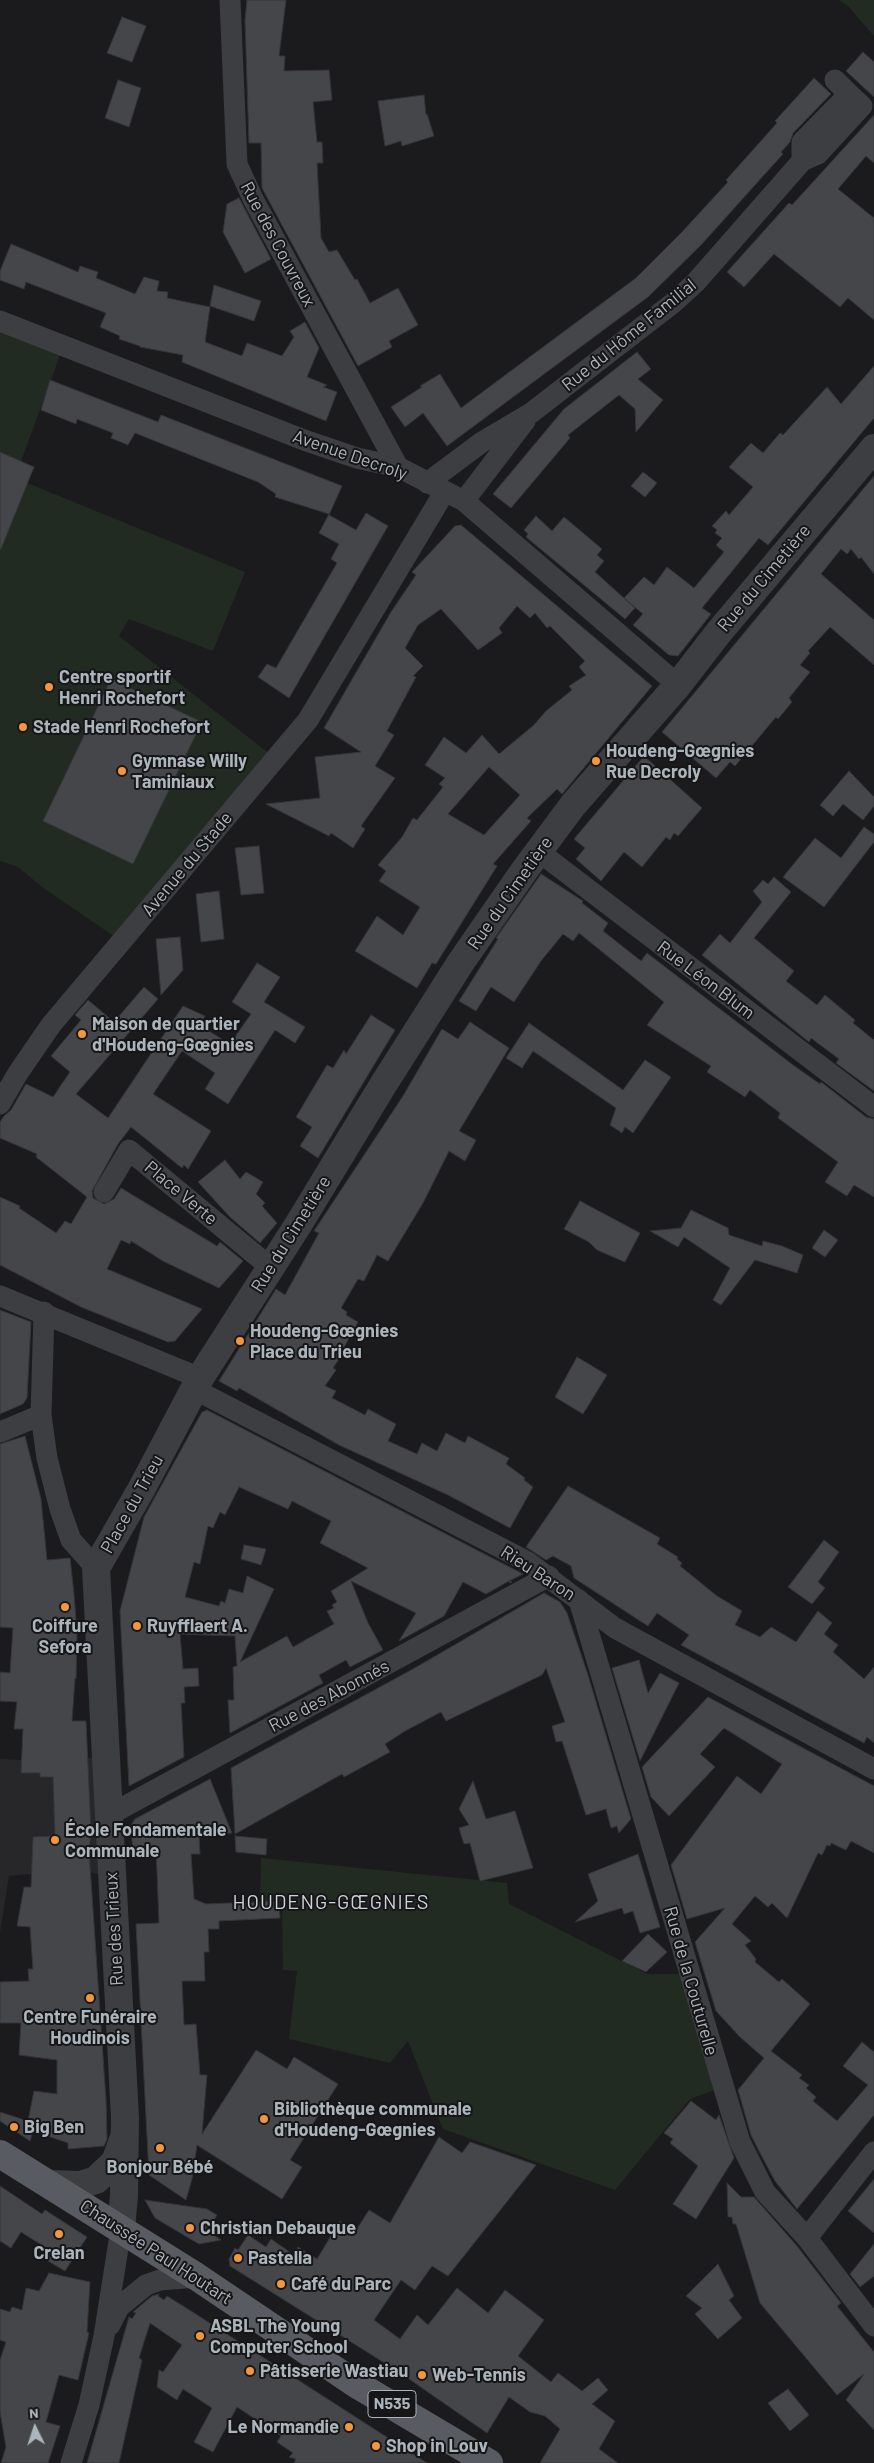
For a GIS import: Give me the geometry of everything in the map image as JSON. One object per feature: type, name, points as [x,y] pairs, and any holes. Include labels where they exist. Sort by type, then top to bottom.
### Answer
[{"type":"main road","name":"Chaussée Paul Houtart","points":[[0,2154],[197,2277],[356,2384],[489,2463]]},
{"type":"street","name":"Rue des Couvreux","points":[[230,0],[237,164],[253,199],[398,467]]},
{"type":"street","name":"Rue du Hôme Familial","points":[[436,487],[482,442],[531,413],[673,303],[696,282],[802,161],[818,154],[855,99]]},
{"type":"street","name":"Avenue Decroly","points":[[0,321],[304,440],[357,458],[398,467],[464,501],[678,685]]},
{"type":"street","name":"Rue du Hôme Familial","points":[[464,501],[531,413]]},
{"type":"street","name":"Rue du Cimetière","points":[[197,1383],[461,962],[538,852],[573,805],[678,685],[718,632],[872,456]]},
{"type":"street","name":"Avenue du Stade","points":[[0,1104],[18,1072],[51,1025],[308,720],[436,487]]},
{"type":"street","name":"Rue Léon Blum","points":[[538,852],[874,1108]]},
{"type":"street","name":"Place Verte","points":[[104,1192],[128,1150],[270,1267]]},
{"type":"street","points":[[0,1296],[44,1312],[197,1383]]},
{"type":"street","name":"Place du Trieu","points":[[44,1312],[41,1416],[47,1458],[60,1509],[71,1540],[96,1568],[142,1488],[197,1383]]},
{"type":"street","name":"Rieu Baron","points":[[197,1383],[520,1558],[549,1576],[615,1628],[874,1769]]},
{"type":"street","points":[[0,1432],[41,1416]]},
{"type":"street","name":"Rue des Trieux","points":[[96,1568],[124,2136],[124,2195],[121,2229]]},
{"type":"street","name":"Rue des Abonnés","points":[[108,1815],[549,1576]]},
{"type":"street","name":"Rue de la Couturelle","points":[[579,1600],[740,2142],[765,2192],[807,2238],[874,2326]]},
{"type":"street","points":[[49,2184],[80,2185],[96,2180],[115,2162],[124,2136]]},
{"type":"street","points":[[807,2238],[874,2152]]},
{"type":"street","points":[[71,2463],[89,2405],[104,2336],[121,2229]]},
{"type":"street","points":[[104,2336],[118,2307],[132,2294],[146,2285],[160,2280],[197,2277]]},
{"type":"shaded area","points":[[839,0],[874,0],[874,36],[848,6]]},
{"type":"shaded area","points":[[0,321],[64,344],[15,478],[245,572],[213,651],[129,619],[119,636],[276,759],[121,941],[42,887],[18,867],[0,861]]},
{"type":"shaded area","name":"École Fondamentale Communale","points":[[104,1757],[111,1878],[90,1872],[54,1872],[9,1876],[0,1933],[0,1759],[39,1761]]},
{"type":"shaded area","points":[[261,1858],[507,1883],[509,1904],[647,1974],[690,1974],[723,2087],[690,2099],[615,2190],[443,2129],[408,2041],[390,2063],[289,2039],[297,1971],[283,1970],[282,1901],[260,1902]]},
{"type":"building","points":[[247,0],[286,0],[279,56],[285,56],[284,71],[329,70],[332,100],[313,102],[317,142],[322,142],[323,163],[317,163],[321,238],[329,252],[337,250],[355,280],[357,279],[370,303],[398,288],[418,325],[389,341],[392,347],[358,366],[262,188],[261,143],[249,143],[245,21]]},
{"type":"building","points":[[122,17],[146,26],[132,62],[107,53]]},
{"type":"building","points":[[863,52],[874,62],[874,97],[846,71]]},
{"type":"building","points":[[814,78],[831,94],[793,133],[790,142],[781,152],[783,154],[701,245],[648,297],[447,446],[423,413],[405,427],[391,407],[422,387],[420,386],[440,374],[461,408],[636,278],[728,182],[726,180]]},
{"type":"building","points":[[118,80],[141,88],[129,127],[105,118]]},
{"type":"building","points":[[424,95],[426,115],[434,136],[402,146],[401,141],[385,146],[378,101]]},
{"type":"building","points":[[874,115],[874,163],[866,156],[838,189],[874,218],[874,320],[848,298],[840,307],[774,254],[744,287],[727,272],[789,203],[792,205]]},
{"type":"building","points":[[239,198],[271,259],[245,273],[223,232],[227,204]]},
{"type":"building","points":[[11,244],[78,272],[80,266],[98,272],[96,278],[135,294],[144,277],[159,281],[157,291],[168,292],[167,298],[210,307],[205,342],[242,356],[247,343],[282,356],[294,337],[290,331],[305,322],[319,348],[307,377],[327,385],[323,387],[337,392],[326,421],[182,362],[183,355],[140,347],[119,339],[120,336],[100,327],[106,313],[26,282],[24,289],[0,280],[0,271]]},
{"type":"building","points":[[214,285],[261,301],[254,321],[210,306]]},
{"type":"building","points":[[637,352],[651,369],[638,379],[663,400],[636,432],[635,409],[619,395],[568,435],[570,438],[511,508],[493,494],[564,409]]},
{"type":"building","points":[[874,366],[874,418],[768,545],[759,538],[702,608],[711,614],[678,656],[669,655],[633,625],[643,614],[624,598],[644,577],[654,585],[667,567],[694,588],[724,552],[716,545],[722,538],[715,533],[717,530],[712,526],[726,511],[729,515],[753,487],[729,467],[751,443],[763,453],[780,433],[783,435],[827,387],[841,404]]},
{"type":"building","points":[[50,380],[158,422],[161,415],[342,486],[329,515],[356,530],[366,513],[388,526],[289,698],[258,677],[267,664],[276,668],[337,563],[331,559],[339,544],[319,533],[329,514],[275,497],[276,494],[258,482],[135,433],[128,445],[111,438],[113,433],[77,419],[76,424],[41,410]]},
{"type":"building","points":[[0,452],[34,467],[1,549],[0,549]]},
{"type":"building","points":[[643,472],[657,483],[645,497],[631,486]]},
{"type":"building","points":[[874,476],[874,574],[861,557],[859,559],[851,549],[847,554],[841,549],[821,574],[874,620],[874,665],[830,627],[808,651],[810,653],[800,665],[810,672],[789,698],[792,702],[778,719],[776,717],[735,766],[730,762],[716,778],[662,732]]},
{"type":"building","points":[[536,516],[552,531],[564,517],[602,549],[597,555],[604,561],[595,572],[635,608],[625,619],[526,537],[528,534],[524,530]]},
{"type":"building","points":[[461,525],[652,686],[562,794],[557,789],[527,818],[531,821],[493,864],[497,866],[436,964],[432,963],[417,988],[355,951],[377,916],[403,935],[420,907],[379,881],[386,871],[378,865],[402,837],[413,818],[417,820],[443,787],[439,784],[445,778],[425,765],[444,737],[466,753],[482,735],[499,754],[572,690],[569,686],[586,675],[579,667],[585,661],[550,626],[547,628],[535,613],[530,618],[517,606],[499,628],[502,633],[478,650],[441,609],[418,625],[405,648],[423,666],[413,676],[416,677],[387,731],[394,735],[375,766],[395,778],[361,826],[365,829],[353,848],[331,833],[329,836],[266,804],[320,798],[315,757],[361,752],[324,728],[391,612],[416,575],[412,572],[455,526]],"holes":[[[489,767],[520,795],[484,835],[448,814]]]},
{"type":"building","name":"Gymnase Willy Taminiaux","points":[[111,679],[202,722],[133,864],[43,821]]},
{"type":"building","points":[[644,756],[702,808],[678,836],[674,833],[670,840],[666,837],[642,867],[624,852],[601,881],[576,859],[585,848],[574,839]]},
{"type":"building","points":[[849,771],[874,797],[874,806],[863,820],[843,804],[833,816],[820,805]]},
{"type":"building","points":[[864,827],[874,834],[874,842],[824,907],[783,877],[815,838],[841,858]]},
{"type":"building","points":[[259,846],[264,893],[241,895],[235,848]]},
{"type":"building","points":[[541,874],[583,901],[582,903],[608,923],[603,931],[641,961],[647,953],[793,1065],[820,1084],[821,1082],[866,1117],[874,1119],[874,1197],[854,1185],[847,1196],[825,1182],[838,1162],[778,1118],[780,1113],[750,1090],[745,1097],[707,1072],[711,1066],[647,1025],[664,1002],[579,933],[573,941],[563,934],[541,961],[514,1002],[491,987],[476,1011],[459,1001],[498,939],[496,938]]},
{"type":"building","points":[[774,877],[791,892],[754,938],[794,971],[786,981],[817,1005],[825,995],[855,1020],[853,1023],[874,1040],[874,1091],[836,1063],[839,1059],[811,1038],[809,1042],[702,955],[720,934],[730,943],[762,902],[753,891],[763,880],[768,884]]},
{"type":"building","points":[[219,891],[224,939],[201,942],[196,894]]},
{"type":"building","points":[[180,937],[183,970],[161,995],[156,939]]},
{"type":"building","points":[[257,963],[280,977],[264,1002],[305,1027],[295,1043],[275,1030],[228,1104],[205,1089],[215,1073],[182,1051],[153,1094],[211,1131],[188,1169],[184,1165],[182,1168],[131,1127],[118,1144],[92,1191],[93,1198],[104,1204],[114,1199],[121,1188],[217,1246],[220,1242],[243,1261],[219,1288],[163,1261],[131,1241],[130,1244],[121,1240],[107,1269],[202,1309],[175,1341],[168,1342],[81,1307],[0,1265],[0,1197],[20,1206],[19,1208],[56,1233],[65,1221],[71,1224],[87,1197],[36,1157],[37,1154],[0,1138],[0,1122],[11,1110],[26,1084],[53,1097],[70,1072],[51,1056],[81,1020],[75,1015],[88,1000],[114,1022],[144,987],[158,999],[76,1094],[108,1118],[183,1006],[205,1016],[199,1025],[230,1044],[251,1014],[232,1002]]},
{"type":"building","points":[[371,1015],[395,1030],[318,1158],[300,1146],[312,1127],[296,1117],[327,1065],[333,1068],[344,1050],[346,1054]]},
{"type":"building","points":[[470,1022],[509,1048],[459,1131],[476,1140],[465,1161],[449,1151],[423,1203],[388,1261],[377,1255],[364,1281],[358,1279],[341,1308],[347,1312],[346,1315],[358,1322],[333,1368],[336,1370],[325,1386],[336,1391],[332,1398],[365,1415],[368,1409],[396,1424],[388,1441],[417,1454],[422,1443],[437,1451],[446,1433],[465,1443],[468,1436],[509,1458],[506,1464],[525,1478],[524,1480],[533,1487],[510,1528],[448,1495],[339,1445],[239,1388],[237,1391],[219,1381],[276,1289],[285,1295],[319,1233],[314,1231],[403,1096],[442,1029],[458,1039]]},
{"type":"building","points":[[529,1023],[623,1090],[645,1060],[671,1077],[633,1133],[625,1127],[622,1133],[610,1125],[616,1108],[533,1051],[522,1068],[506,1058]]},
{"type":"building","points":[[225,1160],[240,1179],[246,1172],[263,1182],[256,1194],[265,1203],[262,1206],[277,1223],[260,1243],[230,1217],[198,1182]]},
{"type":"building","points":[[580,1201],[640,1233],[625,1262],[597,1250],[589,1242],[564,1229]]},
{"type":"building","points":[[691,1210],[728,1228],[729,1235],[762,1246],[763,1241],[782,1246],[803,1255],[797,1273],[755,1260],[721,1305],[713,1300],[730,1268],[684,1237],[678,1247],[650,1231],[681,1228]]},
{"type":"building","points":[[824,1230],[838,1240],[825,1257],[812,1248]]},
{"type":"building","points":[[0,1310],[31,1322],[27,1398],[23,1404],[0,1414]]},
{"type":"building","points":[[577,1357],[607,1375],[583,1414],[555,1397]]},
{"type":"building","points":[[207,1410],[523,1574],[486,1594],[463,1582],[444,1616],[399,1641],[416,1613],[351,1581],[368,1623],[383,1650],[350,1667],[346,1660],[319,1675],[323,1683],[230,1733],[228,1700],[234,1700],[233,1667],[237,1666],[235,1636],[180,1634],[183,1669],[198,1668],[199,1686],[184,1687],[185,1703],[181,1703],[184,1757],[129,1786],[120,1611],[144,1517],[202,1412]],"holes":[[[239,1487],[288,1509],[292,1501],[331,1521],[320,1543],[368,1568],[331,1591],[337,1602],[332,1605],[334,1608],[327,1611],[334,1624],[293,1647],[287,1636],[240,1662],[274,1589],[247,1576],[243,1593],[229,1589],[225,1603],[221,1601],[219,1606],[185,1597],[194,1562],[200,1564],[208,1526],[213,1528],[220,1512],[225,1515]]]},
{"type":"building","points":[[25,1436],[41,1499],[47,1560],[70,1558],[77,1633],[76,1679],[72,1721],[86,1721],[91,1832],[89,1851],[106,2100],[107,2139],[104,2146],[68,2149],[68,2143],[33,2131],[30,2141],[0,2121],[0,2112],[28,2121],[34,2091],[57,2094],[57,2060],[19,2055],[21,2023],[0,2023],[0,1982],[29,1981],[28,1969],[33,1969],[30,1927],[17,1926],[24,1887],[31,1887],[33,1837],[55,1836],[53,1777],[40,1777],[40,1773],[21,1773],[23,1729],[14,1729],[17,1702],[0,1701],[0,1672],[10,1673],[13,1628],[0,1627],[0,1444]]},
{"type":"building","points":[[568,1486],[660,1538],[657,1544],[678,1557],[677,1559],[682,1563],[680,1566],[717,1596],[742,1611],[735,1625],[760,1637],[771,1627],[796,1642],[818,1611],[832,1623],[824,1634],[838,1645],[833,1652],[864,1679],[874,1667],[874,1743],[867,1737],[864,1743],[681,1645],[689,1635],[657,1613],[648,1626],[574,1578],[571,1566],[553,1556],[546,1560],[526,1547]]},
{"type":"building","points":[[824,1540],[839,1552],[818,1582],[825,1588],[812,1604],[788,1587]]},
{"type":"building","points":[[244,1545],[266,1549],[261,1565],[241,1559]]},
{"type":"building","points":[[544,1593],[560,1602],[567,1613],[588,1675],[631,1819],[619,1833],[617,1826],[611,1828],[606,1809],[586,1815],[562,1741],[556,1742],[552,1726],[565,1722],[546,1668],[542,1675],[446,1721],[441,1712],[405,1731],[385,1744],[390,1752],[344,1777],[342,1774],[235,1834],[231,1768],[413,1669]]},
{"type":"building","points":[[639,1660],[648,1693],[660,1673],[679,1683],[640,1761],[612,1668]]},
{"type":"building","points":[[708,1697],[874,1786],[874,1853],[851,1841],[846,1850],[831,1843],[830,1846],[827,1845],[822,1855],[818,1853],[787,1918],[772,1903],[768,1907],[755,1896],[732,1924],[751,1941],[745,1945],[756,1959],[755,1962],[779,1982],[782,1979],[810,2004],[771,2051],[802,2075],[799,2078],[809,2085],[806,2088],[816,2097],[813,2101],[837,2121],[868,2085],[843,2066],[862,2042],[874,2052],[874,2115],[797,2209],[775,2181],[751,2135],[738,2090],[764,2058],[740,2037],[716,2011],[695,1942],[725,1908],[687,1919],[671,1865],[737,1776],[761,1794],[782,1764],[724,1728],[700,1754],[715,1767],[669,1816],[651,1797],[642,1767]]},
{"type":"building","points":[[210,1779],[232,1833],[199,1835],[200,1854],[191,1854],[194,1899],[206,1904],[279,1901],[280,1918],[219,1921],[219,1929],[208,1929],[209,1952],[204,1952],[205,1981],[182,1981],[184,2025],[196,2024],[200,2075],[207,2075],[202,2134],[256,2050],[287,2069],[294,2057],[338,2084],[290,2160],[302,2167],[282,2199],[197,2145],[192,2179],[186,2200],[149,2175],[136,1924],[159,1923],[157,1871],[156,1855],[133,1856],[131,1825],[135,1819]]},
{"type":"building","points":[[473,1781],[486,1819],[515,1811],[533,1868],[480,1881],[470,1843],[464,1844],[459,1828],[469,1825],[459,1809]]},
{"type":"building","points":[[235,1836],[267,1839],[266,1855],[236,1852]]},
{"type":"building","points":[[638,1854],[660,1927],[640,1933],[633,1911],[624,1914],[622,1908],[575,1922],[598,1901],[588,1874]]},
{"type":"building","points":[[648,1934],[667,1952],[646,1972],[622,1961]]},
{"type":"building","points":[[691,2101],[716,2120],[719,2115],[734,2158],[696,2219],[673,2204],[698,2166],[670,2143],[673,2139],[664,2133]]},
{"type":"building","points":[[439,2137],[462,2153],[470,2142],[536,2165],[448,2276],[432,2266],[415,2290],[401,2280],[374,2320],[400,2339],[417,2315],[428,2325],[457,2288],[488,2313],[505,2290],[544,2320],[518,2356],[551,2382],[558,2373],[582,2391],[598,2378],[608,2390],[592,2404],[615,2421],[599,2449],[618,2463],[540,2463],[560,2429],[545,2416],[530,2412],[509,2397],[487,2433],[399,2372],[230,2266],[229,2259],[235,2248],[238,2250],[248,2235],[266,2247],[271,2239],[294,2255],[298,2247],[317,2259],[340,2221],[355,2232],[369,2210],[390,2223]]},
{"type":"building","points":[[874,2179],[874,2233],[848,2211]]},
{"type":"building","points":[[727,2183],[741,2197],[754,2197],[797,2246],[841,2303],[837,2306],[874,2352],[874,2430],[846,2400],[864,2374],[837,2395],[760,2303],[736,2224],[733,2224],[732,2217],[728,2217]]},
{"type":"building","points":[[0,2186],[42,2214],[45,2210],[87,2237],[65,2271],[43,2258],[48,2249],[21,2232],[11,2248],[0,2241]]},
{"type":"building","points":[[145,2200],[207,2209],[217,2215],[207,2231],[221,2240],[199,2244],[155,2218]]},
{"type":"building","points":[[874,2244],[874,2276],[860,2287],[850,2274]]},
{"type":"building","points":[[718,2264],[734,2296],[729,2300],[742,2318],[718,2339],[695,2314],[702,2308],[686,2296]]},
{"type":"building","points":[[49,2273],[90,2282],[87,2332],[89,2333],[78,2380],[59,2375],[46,2422],[60,2426],[48,2463],[1,2463],[6,2447],[0,2412],[0,2360],[6,2342],[0,2340],[0,2309],[10,2312],[12,2307],[22,2310],[26,2288],[39,2291]]},
{"type":"building","points":[[159,2294],[158,2296],[164,2300],[167,2296],[191,2311],[427,2463],[294,2463],[296,2459],[289,2457],[293,2453],[277,2442],[281,2436],[237,2407],[213,2452],[194,2442],[212,2408],[183,2389],[177,2400],[157,2387],[159,2370],[163,2372],[182,2345],[150,2323],[139,2358],[142,2360],[119,2463],[87,2463],[129,2317],[132,2319],[136,2313],[133,2312],[152,2296]]},
{"type":"building","points":[[788,2389],[809,2415],[790,2431],[768,2403]]},
{"type":"place","name":"Centre sportif Henri Rochefort","points":[[49,687]]},
{"type":"place","name":"Stade Henri Rochefort","points":[[23,727]]},
{"type":"place","name":"Houdeng-Gœgnies Rue Decroly","points":[[596,761]]},
{"type":"place","name":"Gymnase Willy Taminiaux","points":[[122,771]]},
{"type":"place","name":"Maison de quartier d'Houdeng-Gœgnies","points":[[82,1034]]},
{"type":"place","name":"Houdeng-Gœgnies Place du Trieu","points":[[240,1341]]},
{"type":"place","name":"Coiffure Sefora","points":[[65,1607]]},
{"type":"place","name":"Ruyfflaert A.","points":[[137,1626]]},
{"type":"place","name":"École Fondamentale Communale","points":[[55,1840]]},
{"type":"place","name":"Centre Funéraire Houdinois","points":[[90,1998]]},
{"type":"place","name":"Bibliothèque communale d'Houdeng-Gœgnies","points":[[264,2119]]},
{"type":"place","name":"Big Ben","points":[[14,2127]]},
{"type":"place","name":"Bonjour Bébé","points":[[160,2148]]},
{"type":"place","name":"Christian Debauque","points":[[190,2228]]},
{"type":"place","name":"Crelan","points":[[59,2234]]},
{"type":"place","name":"Pastella","points":[[238,2258]]},
{"type":"place","name":"Café du Parc","points":[[281,2284]]},
{"type":"place","name":"ASBL The Young Computer School","points":[[200,2336]]},
{"type":"place","name":"Pâtisserie Wastiau","points":[[250,2371]]},
{"type":"place","name":"Web-Tennis","points":[[422,2375]]},
{"type":"place","name":"Le Normandie","points":[[349,2427]]},
{"type":"place","name":"Shop in Louv","points":[[376,2446]]},
{"type":"district","name":"HOUDENG-GŒGNIES","points":[[331,1902]]}]
